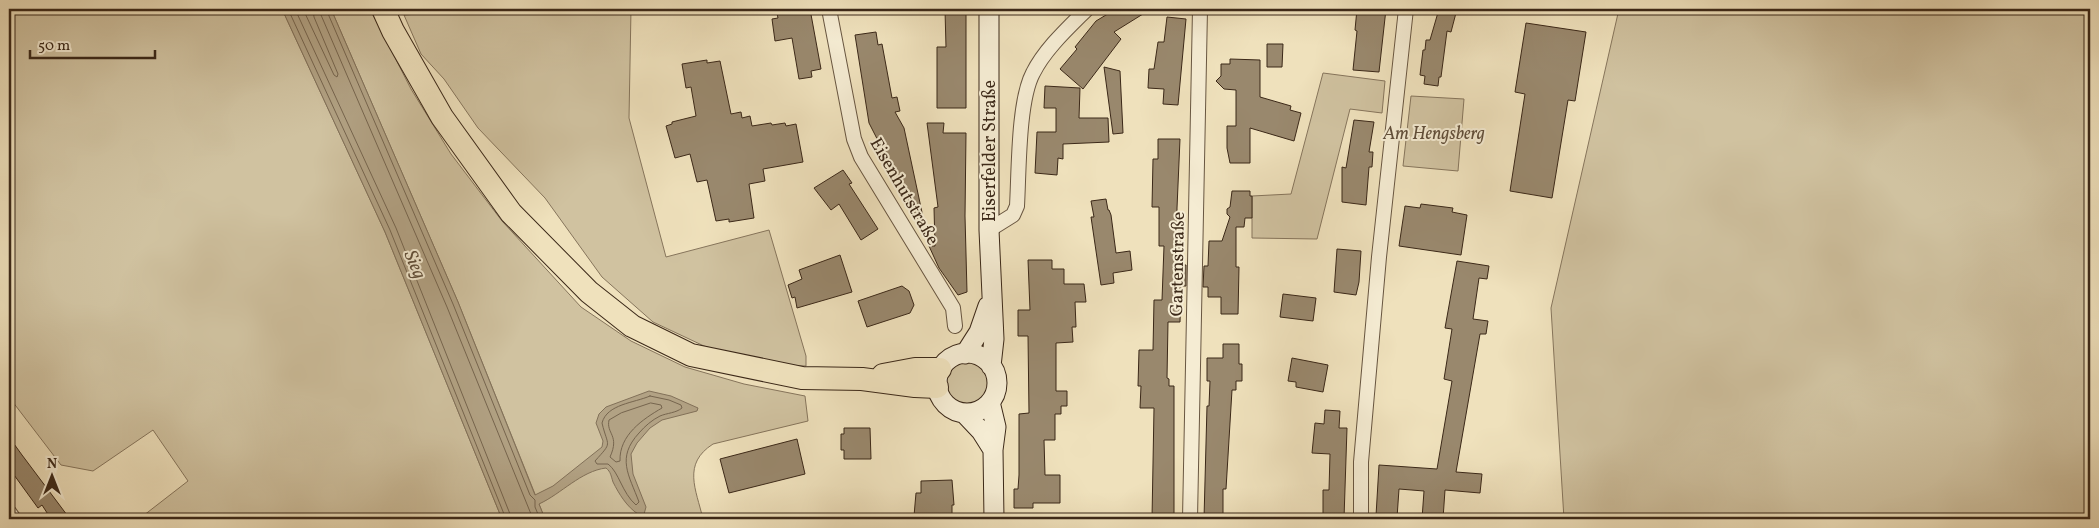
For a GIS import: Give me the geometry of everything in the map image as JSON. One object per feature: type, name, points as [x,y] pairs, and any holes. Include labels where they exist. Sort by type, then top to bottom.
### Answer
[{"type":"highway","points":[[383,9],[393,31],[442,117],[511,213],[589,292],[632,326],[691,355],[802,378],[862,379],[915,386],[939,378]]},
{"type":"main road","name":"Eiserfelder Straße","points":[[989,9],[989,230],[994,339],[991,366],[997,384],[990,402],[996,427],[993,450],[994,519]]},
{"type":"main road","name":"Eiserfelder Straße","points":[[939,378],[951,358],[965,354],[979,332],[986,318],[991,292]]},
{"type":"main road","points":[[965,354],[975,355],[984,359],[991,366]]},
{"type":"main road","points":[[939,378],[943,402],[949,408],[964,413],[974,412],[990,402]]},
{"type":"main road","points":[[964,413],[981,431],[993,450]]},
{"type":"street","name":"Eisenhutstraße","points":[[828,9],[854,139],[861,157],[953,308],[955,326]]},
{"type":"street","points":[[989,230],[1012,215],[1017,206],[1024,104],[1032,75],[1043,57],[1087,9]]},
{"type":"street","name":"Gartenstraße","points":[[1190,519],[1200,9]]},
{"type":"street","points":[[1361,519],[1361,462],[1378,267],[1406,9]]},
{"type":"street","points":[[9,512],[14,519]]},
{"type":"green space","points":[[9,9],[282,9],[385,232],[502,519],[234,519],[231,517],[227,519],[139,519],[188,481],[153,430],[93,471],[61,465],[9,397]]},
{"type":"green space","points":[[331,9],[370,9],[411,89],[451,154],[502,221],[581,307],[631,341],[685,367],[744,384],[805,396],[808,421],[713,444],[703,452],[697,460],[694,478],[703,519],[545,519],[458,302]]},
{"type":"green space","points":[[489,9],[631,9],[629,118],[666,257],[769,230],[806,356],[806,366],[764,364],[704,346],[653,322],[602,277],[545,198],[478,128],[444,79],[421,54],[404,15]]},
{"type":"green space","points":[[1619,9],[2090,9],[2090,519],[1564,519],[1551,308]]},
{"type":"green space","points":[[1323,73],[1385,81],[1382,113],[1350,109],[1317,239],[1252,238],[1252,196],[1291,194]]},
{"type":"green space","name":"Am Hengsberg","points":[[1411,96],[1464,99],[1458,171],[1403,166]]},
{"type":"green space","points":[[958,355],[974,356],[983,359],[993,371],[996,382],[995,392],[990,401],[974,411],[954,410],[939,395],[945,363]]},
{"type":"water","name":"Sieg","points":[[282,9],[331,9],[458,302],[535,495],[553,486],[602,447],[603,441],[596,423],[599,414],[606,407],[649,391],[671,396],[698,408],[697,411],[662,420],[650,428],[637,443],[631,454],[633,474],[646,507],[644,514],[638,514],[627,504],[606,468],[588,473],[539,504],[545,519],[502,519],[385,232]]},
{"type":"building","points":[[776,9],[810,9],[821,69],[811,71],[812,77],[799,79],[792,38],[775,41],[772,19],[778,18]]},
{"type":"building","points":[[1116,9],[1151,9],[1114,32],[1121,39],[1083,89],[1060,69],[1077,49],[1075,47],[1096,21]]},
{"type":"building","points":[[1357,9],[1386,9],[1379,72],[1353,70]]},
{"type":"building","points":[[1439,9],[1457,9],[1451,32],[1447,31],[1441,77],[1439,77],[1438,86],[1424,84],[1425,76],[1420,75],[1423,50],[1425,50],[1426,40],[1430,40]]},
{"type":"building","points":[[945,10],[966,10],[966,108],[937,108],[937,47],[946,47]]},
{"type":"building","points":[[1167,17],[1186,19],[1178,105],[1163,104],[1164,89],[1148,88],[1149,69],[1154,69],[1158,42],[1164,42]]},
{"type":"building","points":[[1526,23],[1586,32],[1575,101],[1568,100],[1552,198],[1510,191],[1525,94],[1515,92]]},
{"type":"building","points":[[876,32],[878,45],[882,44],[892,98],[897,97],[900,111],[895,112],[904,128],[923,217],[918,219],[869,123],[855,35]]},
{"type":"building","points":[[1267,44],[1283,44],[1282,67],[1267,67]]},
{"type":"building","points":[[1230,59],[1260,60],[1260,97],[1291,106],[1290,110],[1301,113],[1294,141],[1250,128],[1250,163],[1230,163],[1227,148],[1227,126],[1236,126],[1236,90],[1224,89],[1216,81],[1221,76],[1221,64],[1230,64]]},
{"type":"building","points":[[707,60],[707,63],[720,61],[731,114],[741,112],[742,118],[750,116],[752,126],[771,123],[772,125],[785,123],[786,126],[796,124],[803,162],[763,169],[765,181],[749,184],[754,218],[729,222],[729,219],[716,221],[707,180],[697,182],[690,154],[675,158],[666,126],[672,124],[672,122],[696,116],[691,87],[686,88],[682,64]]},
{"type":"building","points":[[1104,67],[1120,71],[1123,133],[1113,134]]},
{"type":"building","points":[[1045,86],[1080,88],[1079,118],[1108,118],[1109,142],[1063,144],[1063,159],[1058,158],[1057,175],[1035,173],[1037,132],[1056,132],[1056,108],[1044,108]]},
{"type":"building","points":[[1354,120],[1374,122],[1369,152],[1373,152],[1372,167],[1369,167],[1366,205],[1342,202],[1342,167],[1346,168]]},
{"type":"building","points":[[927,123],[944,123],[943,133],[966,133],[965,216],[967,292],[958,295],[939,268],[929,246],[935,246],[934,208],[938,207]]},
{"type":"building","points":[[1158,139],[1180,139],[1177,221],[1182,222],[1181,265],[1186,265],[1186,286],[1181,286],[1180,322],[1168,322],[1167,378],[1169,379],[1169,386],[1174,386],[1174,519],[1152,519],[1154,408],[1140,408],[1141,386],[1138,386],[1139,350],[1153,350],[1154,300],[1162,300],[1164,246],[1159,246],[1159,207],[1152,207],[1153,159],[1158,159]]},
{"type":"building","points":[[843,170],[852,183],[849,184],[878,229],[861,240],[839,204],[831,210],[814,188]]},
{"type":"building","points":[[1232,191],[1250,191],[1250,196],[1252,196],[1252,218],[1245,218],[1244,227],[1236,227],[1236,267],[1239,267],[1238,314],[1221,314],[1221,297],[1208,297],[1208,287],[1203,287],[1204,266],[1208,266],[1209,241],[1222,241],[1230,217],[1227,214],[1227,209],[1230,207]]},
{"type":"building","points":[[1106,199],[1111,215],[1116,253],[1130,251],[1132,270],[1113,273],[1114,283],[1101,285],[1091,217],[1094,217],[1091,201]]},
{"type":"building","points":[[1421,204],[1453,208],[1452,212],[1467,215],[1461,255],[1399,246],[1405,206],[1420,208]]},
{"type":"building","points":[[1337,249],[1361,251],[1359,282],[1356,295],[1334,292]]},
{"type":"building","points":[[840,255],[852,292],[797,308],[795,297],[792,298],[788,285],[802,279],[799,270]]},
{"type":"building","points":[[1028,260],[1052,260],[1052,269],[1064,269],[1064,284],[1084,284],[1086,302],[1075,302],[1076,327],[1072,327],[1073,342],[1056,343],[1056,391],[1067,391],[1067,406],[1061,406],[1061,414],[1055,414],[1055,440],[1044,440],[1045,475],[1060,475],[1060,503],[1033,503],[1033,508],[1014,508],[1014,489],[1018,489],[1019,475],[1019,414],[1029,413],[1028,336],[1018,336],[1018,310],[1030,310]]},
{"type":"building","points":[[1457,261],[1489,266],[1487,279],[1479,278],[1473,319],[1488,321],[1486,334],[1480,334],[1456,472],[1482,474],[1480,493],[1445,490],[1443,519],[1422,519],[1424,491],[1399,489],[1397,518],[1376,516],[1379,465],[1437,469],[1452,381],[1444,379],[1452,329],[1445,328]]},
{"type":"building","points":[[902,286],[909,291],[914,305],[910,313],[867,327],[858,301]]},
{"type":"building","points":[[1283,294],[1316,298],[1313,321],[1280,317]]},
{"type":"building","points":[[1223,344],[1239,344],[1239,364],[1242,364],[1242,381],[1236,381],[1236,390],[1232,390],[1226,489],[1223,489],[1223,519],[1204,519],[1207,406],[1209,406],[1210,381],[1207,381],[1207,358],[1223,358]]},
{"type":"building","points":[[1292,358],[1328,365],[1323,392],[1296,387],[1296,382],[1288,381]]},
{"type":"building","points":[[1325,410],[1340,411],[1339,428],[1347,428],[1344,519],[1323,519],[1323,490],[1329,490],[1330,454],[1312,453],[1315,423],[1324,424]]},
{"type":"building","points":[[844,428],[870,428],[871,459],[844,459],[844,450],[841,450],[841,434],[844,434]]},
{"type":"building","points":[[9,437],[70,519],[51,519],[42,505],[38,508],[9,468]]},
{"type":"building","points":[[797,439],[805,474],[729,493],[720,459]]},
{"type":"building","points":[[952,480],[954,505],[952,505],[952,516],[914,516],[916,493],[921,493],[921,481]]}]
